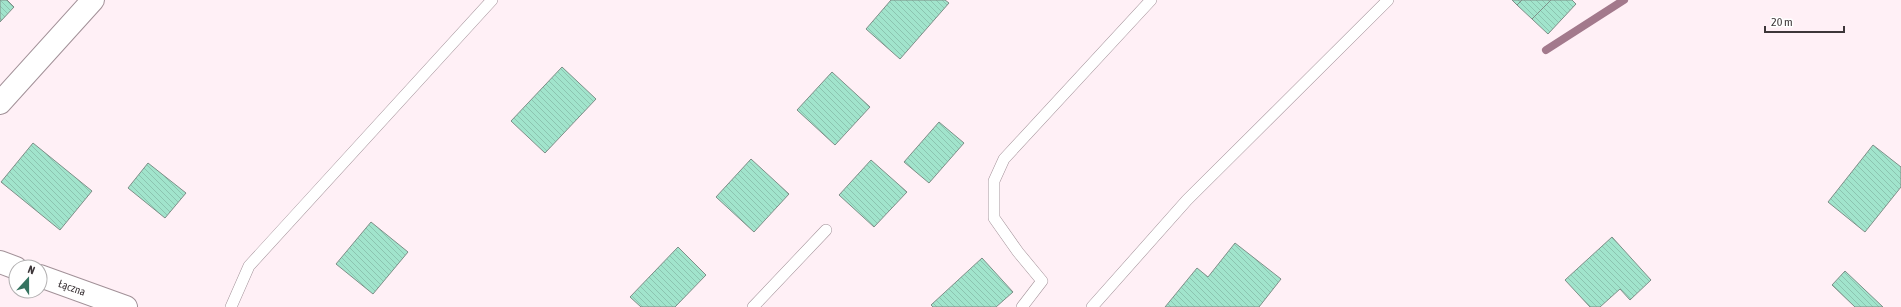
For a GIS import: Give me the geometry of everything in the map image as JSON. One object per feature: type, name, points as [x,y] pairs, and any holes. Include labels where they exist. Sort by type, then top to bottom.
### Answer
[{"type":"street","points":[[0,103],[93,0]]},
{"type":"street","name":"Łączna","points":[[48,279],[126,307]]},
{"type":"lane","points":[[0,111],[105,0]]},
{"type":"lane","points":[[232,307],[249,266],[492,0]]},
{"type":"lane","points":[[1022,307],[1042,281],[1018,252],[994,218],[994,181],[1004,159],[1151,0]]},
{"type":"lane","points":[[1092,307],[1187,200],[1388,0]]},
{"type":"lane","points":[[753,307],[826,230]]},
{"type":"building","points":[[0,0],[7,0],[14,7],[0,22]]},
{"type":"building","points":[[891,0],[945,0],[949,3],[900,59],[866,29]]},
{"type":"building","points":[[1512,0],[1522,0],[1517,5]]},
{"type":"building","points":[[1522,0],[1551,0],[1532,19],[1517,5]]},
{"type":"building","points":[[1551,0],[1572,0],[1576,4],[1548,34],[1532,19]]},
{"type":"building","points":[[562,67],[596,99],[545,153],[511,121]]},
{"type":"building","points":[[832,72],[870,107],[835,145],[797,110]]},
{"type":"building","points":[[939,122],[964,143],[929,183],[904,162]]},
{"type":"building","points":[[33,143],[92,191],[60,230],[1,182]]},
{"type":"building","points":[[1873,145],[1901,167],[1901,187],[1865,232],[1828,202]]},
{"type":"building","points":[[751,159],[789,194],[754,232],[716,197]]},
{"type":"building","points":[[871,160],[907,192],[874,227],[839,195]]},
{"type":"building","points":[[148,163],[186,193],[165,218],[128,188]]},
{"type":"building","points":[[371,222],[408,252],[373,294],[336,264]]},
{"type":"building","points":[[1612,237],[1651,280],[1630,300],[1620,289],[1600,307],[1590,307],[1565,280]]},
{"type":"building","points":[[1235,243],[1281,279],[1259,307],[1165,307],[1197,268],[1208,277]]},
{"type":"building","points":[[678,247],[706,275],[675,307],[641,307],[630,297]]},
{"type":"building","points":[[982,258],[1013,292],[996,307],[933,307],[931,305]]},
{"type":"building","points":[[1845,271],[1883,307],[1855,307],[1832,285]]},
{"type":"waterway","points":[[1546,50],[1624,0]]}]
